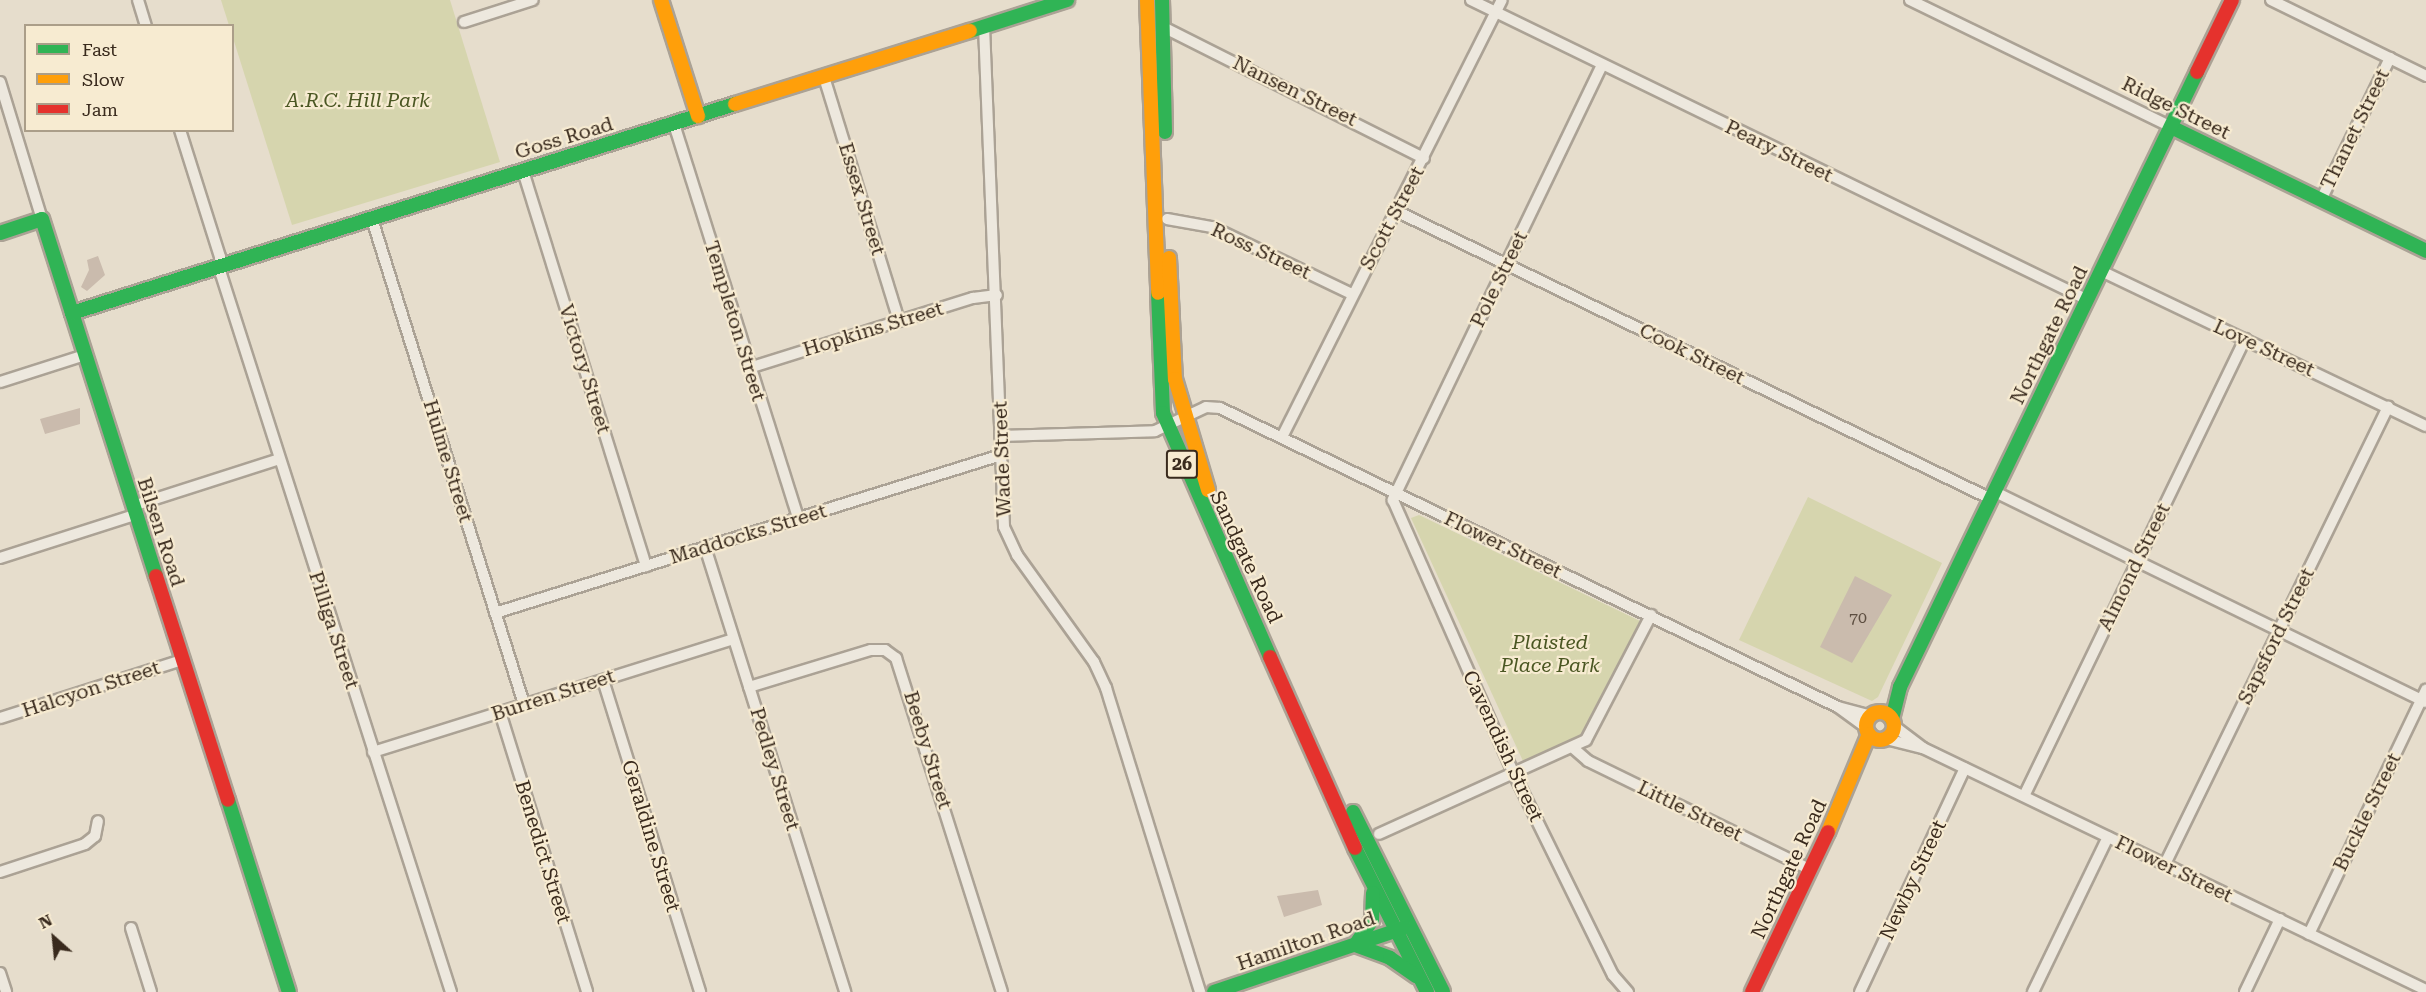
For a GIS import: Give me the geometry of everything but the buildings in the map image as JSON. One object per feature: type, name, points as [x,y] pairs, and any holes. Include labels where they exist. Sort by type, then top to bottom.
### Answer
[{"type":"main road","points":[[661,0],[698,116]]},
{"type":"main road","name":"Goss Road","points":[[72,313],[1067,0]]},
{"type":"main road","name":"Sandgate Road","points":[[1147,0],[1159,370],[1167,427],[1373,890],[1423,986]]},
{"type":"main road","name":"Sandgate Road","points":[[1162,0],[1173,362],[1183,418],[1221,522],[1336,778],[1443,992]]},
{"type":"main road","name":"Northgate Road","points":[[1752,992],[1861,762],[1900,687],[2232,0]]},
{"type":"main road","name":"Ridge Street","points":[[2171,127],[2426,251]]},
{"type":"main road","points":[[0,233],[42,219]]},
{"type":"main road","name":"Bilsen Road","points":[[42,219],[289,992]]},
{"type":"main road","points":[[1373,890],[1372,920],[1355,945],[1390,958],[1423,986]]},
{"type":"main road","name":"Hamilton Road","points":[[1215,992],[1410,926]]},
{"type":"street","points":[[138,0],[145,24]]},
{"type":"street","points":[[464,22],[533,0]]},
{"type":"street","name":"Peary Street","points":[[1471,0],[2088,300]]},
{"type":"street","name":"Scott Street","points":[[1282,437],[1394,210],[1424,158],[1502,0]]},
{"type":"street","name":"Ridge Street","points":[[1910,0],[2171,127]]},
{"type":"street","points":[[2271,0],[2426,76]]},
{"type":"street","name":"Wade Street","points":[[984,26],[1006,536],[1100,674],[1200,992]]},
{"type":"street","name":"Nansen Street","points":[[1163,27],[1424,158]]},
{"type":"street","name":"Thanet Street","points":[[2321,200],[2390,58]]},
{"type":"street","name":"Pole Street","points":[[1396,493],[1602,65]]},
{"type":"street","name":"Essex Street","points":[[824,77],[900,321]]},
{"type":"street","name":"Bilsen Road","points":[[0,82],[42,219]]},
{"type":"street","name":"Templeton Street","points":[[674,124],[798,518]]},
{"type":"street","name":"Pilliga Street","points":[[181,132],[279,459],[451,992]]},
{"type":"street","name":"Victory Street","points":[[523,171],[646,566]]},
{"type":"street","name":"Cook Street","points":[[1394,210],[1506,265],[2425,697]]},
{"type":"street","name":"Hulme Street","points":[[372,219],[524,704]]},
{"type":"street","name":"Ross Street","points":[[1167,219],[1212,227],[1352,294]]},
{"type":"street","name":"Love Street","points":[[2101,271],[2426,426]]},
{"type":"street","name":"Hopkins Street","points":[[749,368],[973,298],[997,295]]},
{"type":"street","name":"Almond Street","points":[[2024,796],[2245,339]]},
{"type":"street","points":[[0,382],[85,355]]},
{"type":"street","name":"Flower Street","points":[[1167,427],[1183,418],[1216,407],[2426,990]]},
{"type":"street","name":"Sapsford Street","points":[[2165,864],[2388,407]]},
{"type":"street","points":[[1000,436],[1167,427]]},
{"type":"street","name":"Maddocks Street","points":[[495,613],[1002,455]]},
{"type":"street","points":[[0,558],[279,459]]},
{"type":"street","name":"Cavendish Street","points":[[1396,493],[1395,506],[1514,774],[1613,975],[1628,992]]},
{"type":"street","name":"Pedley Street","points":[[705,547],[845,992]]},
{"type":"street","points":[[1379,834],[1572,747],[1593,733],[1651,615]]},
{"type":"street","name":"Burren Street","points":[[373,752],[733,639]]},
{"type":"street","name":"Beeby Street","points":[[749,687],[871,650],[885,650],[896,658],[1002,992]]},
{"type":"street","name":"Halcyon Street","points":[[0,718],[182,660]]},
{"type":"street","name":"Geraldine Street","points":[[603,680],[700,992]]},
{"type":"street","name":"Buckle Street","points":[[2309,934],[2425,697]]},
{"type":"street","name":"Benedict Street","points":[[500,712],[586,992]]},
{"type":"street","name":"Little Street","points":[[1572,747],[1588,761],[1811,870]]},
{"type":"street","name":"Newby Street","points":[[1860,992],[1965,768]]},
{"type":"street","points":[[0,872],[86,844],[95,836],[98,821]]},
{"type":"street","points":[[2033,992],[2108,837]]},
{"type":"street","points":[[2245,992],[2280,919]]},
{"type":"street","points":[[130,927],[151,992]]},
{"type":"street","points":[[0,974],[6,992]]},
{"type":"green space","name":"A.R.C. Hill Park","points":[[221,0],[450,0],[500,162],[292,225],[234,41],[234,24],[229,24]]},
{"type":"green space","points":[[1808,497],[1942,563],[1878,697],[1872,701],[1739,640]]},
{"type":"green space","name":"Plaisted Place Park","points":[[1419,515],[1640,621],[1588,733],[1523,761],[1411,518]]},
{"type":"traffic: fast","points":[[970,31],[1067,0]]},
{"type":"traffic: fast","points":[[1162,0],[1165,132]]},
{"type":"traffic: fast","points":[[1892,719],[1900,687],[2197,72]]},
{"type":"traffic: fast","points":[[72,313],[735,104]]},
{"type":"traffic: fast","points":[[2171,127],[2426,251]]},
{"type":"traffic: fast","points":[[0,233],[42,219],[156,576]]},
{"type":"traffic: fast","points":[[1158,293],[1163,413],[1270,657]]},
{"type":"traffic: fast","points":[[228,800],[289,992]]},
{"type":"traffic: fast","points":[[1353,812],[1443,992]]},
{"type":"traffic: fast","points":[[1355,848],[1427,992]]},
{"type":"traffic: fast","points":[[1373,893],[1372,920],[1355,945],[1390,958],[1416,976]]},
{"type":"traffic: fast","points":[[1214,992],[1404,928]]},
{"type":"traffic: slow","points":[[661,0],[698,116]]},
{"type":"traffic: slow","points":[[1147,0],[1158,293]]},
{"type":"traffic: slow","points":[[735,104],[970,31]]},
{"type":"traffic: slow","points":[[1169,258],[1175,379],[1208,490]]},
{"type":"traffic: slow","points":[[1880,712],[1890,716],[1894,726],[1890,736],[1880,740],[1870,736],[1866,726],[1870,716],[1880,712]]},
{"type":"traffic: slow","points":[[1828,832],[1869,734]]},
{"type":"traffic: jam","points":[[2197,72],[2232,0]]},
{"type":"traffic: jam","points":[[156,576],[228,800]]},
{"type":"traffic: jam","points":[[1270,657],[1355,848]]},
{"type":"traffic: jam","points":[[1752,992],[1828,832]]}]
